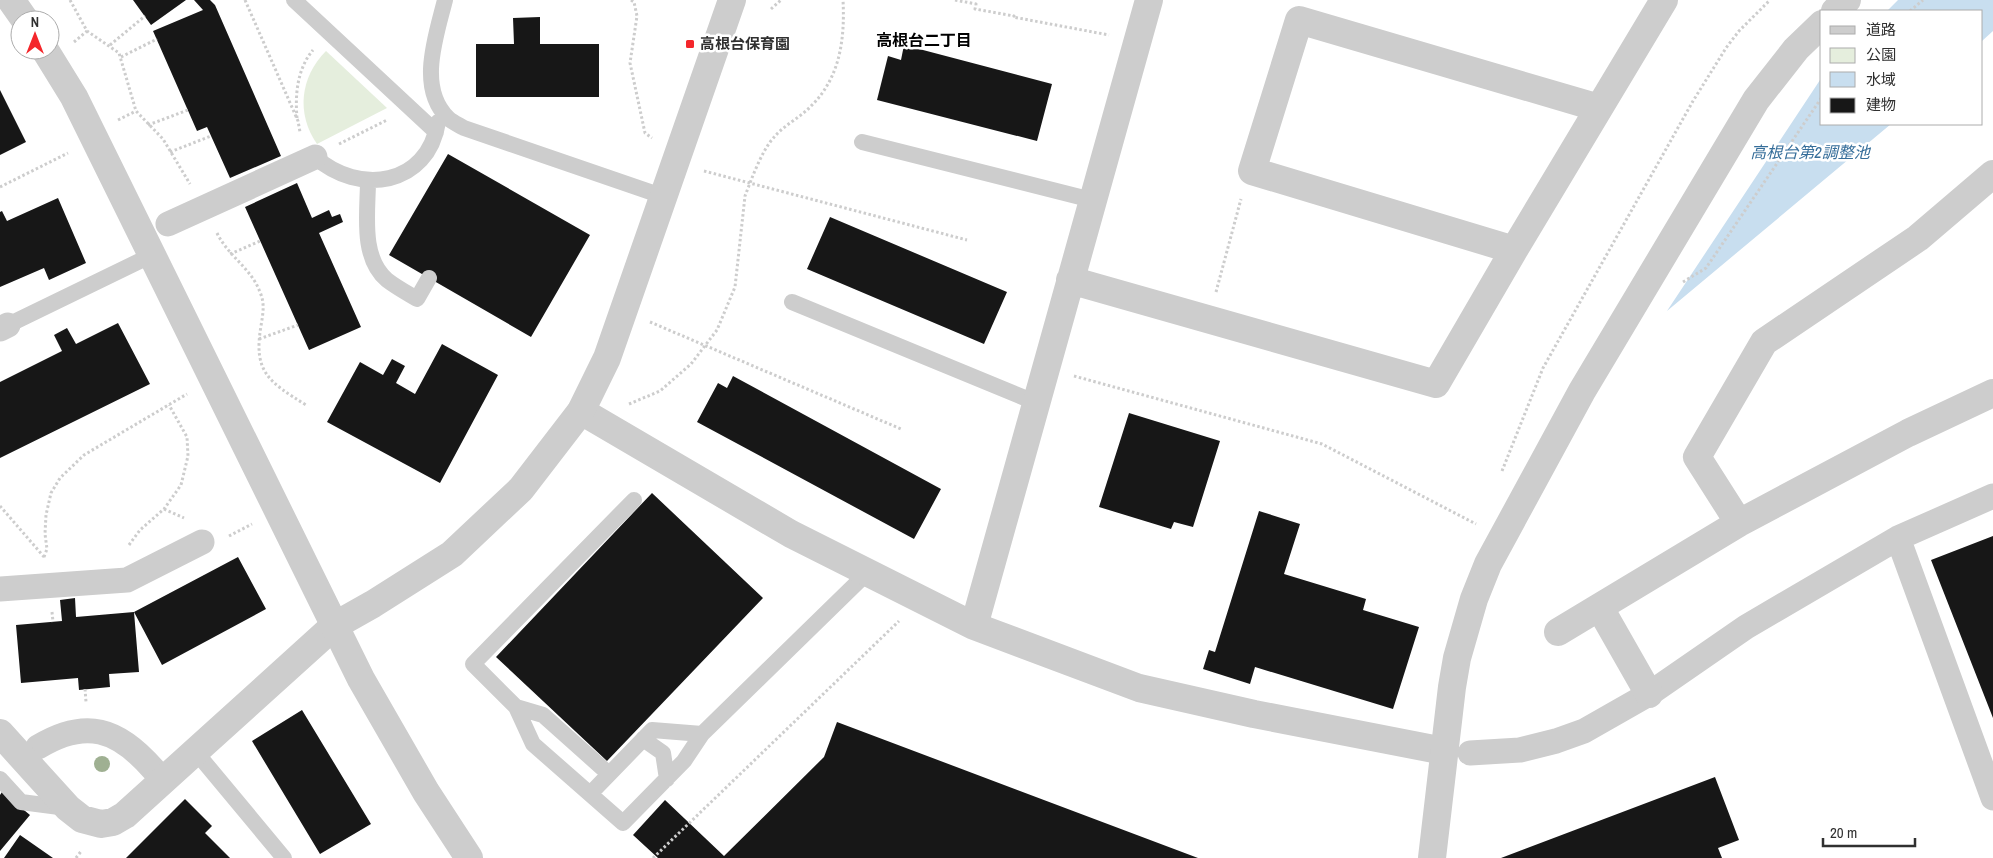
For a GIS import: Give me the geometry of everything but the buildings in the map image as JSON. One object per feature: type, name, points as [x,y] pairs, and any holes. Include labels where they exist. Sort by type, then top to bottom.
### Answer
[{"type":"street","points":[[0,732],[68,808],[82,819],[101,824],[113,822],[125,815],[334,626],[373,604],[452,554],[521,489],[581,411],[607,358],[732,0]]},
{"type":"street","points":[[974,626],[1148,0]]},
{"type":"street","points":[[1070,280],[1436,384],[1664,0]]},
{"type":"street","points":[[1836,10],[1847,0]]},
{"type":"street","points":[[1514,250],[1252,170],[1299,20],[1599,108]]},
{"type":"street","points":[[1432,858],[1457,752],[1452,687],[1464,628],[1488,564],[1509,522],[1582,391],[1756,100],[1796,49],[1820,26]]},
{"type":"street","points":[[51,60],[74,96],[361,679],[422,784],[469,858]]},
{"type":"street","points":[[168,224],[315,157]]},
{"type":"street","points":[[1739,523],[1697,458],[1764,342],[1918,238],[1993,174]]},
{"type":"street","points":[[1558,632],[1739,523],[1908,433],[1993,393]]},
{"type":"street","points":[[581,411],[791,534],[974,626],[1139,688],[1254,714],[1457,752],[1520,750],[1556,741],[1584,730],[1649,694],[1746,627],[1898,538],[1993,496]]},
{"type":"street","points":[[1898,538],[1993,798]]},
{"type":"street","points":[[0,589],[127,580],[202,542]]},
{"type":"street","points":[[1600,608],[1649,694]]},
{"type":"street","points":[[38,747],[53,738],[89,730],[123,740],[137,751],[153,769]]},
{"type":"lane","points":[[294,0],[436,132]]},
{"type":"lane","points":[[315,157],[335,172],[368,180],[385,180],[400,176],[415,168],[432,147],[436,132],[438,119],[431,82],[432,65],[435,40],[445,0]]},
{"type":"lane","points":[[436,103],[448,119],[464,128],[662,196]]},
{"type":"lane","points":[[862,142],[1092,200]]},
{"type":"lane","points":[[368,180],[368,243],[374,263],[386,280],[417,299],[429,278]]},
{"type":"lane","points":[[4,327],[152,255]]},
{"type":"lane","points":[[792,302],[1037,403]]},
{"type":"lane","points":[[634,500],[473,664],[516,707],[533,744],[623,823],[684,761],[702,734],[867,573]]},
{"type":"lane","points":[[516,707],[543,715],[609,774]]},
{"type":"lane","points":[[590,794],[652,730],[702,734]]},
{"type":"lane","points":[[643,739],[663,753],[667,779]]},
{"type":"lane","points":[[195,751],[284,858]]},
{"type":"lane","points":[[0,778],[21,802],[68,808]]},
{"type":"path","points":[[245,0],[298,121]]},
{"type":"path","points":[[771,9],[781,0]]},
{"type":"path","points":[[622,404],[630,404],[660,391],[691,364],[717,330],[735,287],[745,196],[759,162],[775,136],[812,106],[833,78],[844,22],[843,0]]},
{"type":"path","points":[[955,0],[976,4],[975,9],[1110,35]]},
{"type":"path","points":[[1499,479],[1543,368],[1692,101],[1739,31],[1770,0]]},
{"type":"path","points":[[1911,10],[1924,0]]},
{"type":"path","points":[[633,1],[637,16],[630,63],[645,133],[653,139]]},
{"type":"path","points":[[110,45],[145,16]]},
{"type":"path","points":[[72,44],[87,31]]},
{"type":"path","points":[[332,36],[317,45],[309,54],[303,68],[296,101],[302,139],[315,157],[410,108]]},
{"type":"path","points":[[121,57],[157,39]]},
{"type":"path","points":[[1680,284],[1706,268],[1820,100]]},
{"type":"path","points":[[148,125],[188,110]]},
{"type":"path","points":[[116,121],[136,111]]},
{"type":"path","points":[[170,152],[211,136]]},
{"type":"path","points":[[0,187],[68,153]]},
{"type":"path","points":[[700,170],[967,240]]},
{"type":"path","points":[[1208,319],[1244,188],[1252,170]]},
{"type":"path","points":[[230,254],[260,241]]},
{"type":"path","points":[[649,322],[901,429]]},
{"type":"path","points":[[259,339],[298,325]]},
{"type":"path","points":[[1046,368],[1322,444],[1478,525]]},
{"type":"path","points":[[44,557],[47,548],[45,534],[46,515],[52,494],[60,478],[84,455],[187,394]]},
{"type":"path","points":[[127,580],[124,561],[128,546],[140,530],[164,509],[181,485],[183,478],[188,456],[186,437],[169,404]]},
{"type":"path","points":[[653,858],[900,620]]},
{"type":"green space","points":[[326,51],[387,108],[317,144],[306,120],[304,96],[311,72],[317,61]]},
{"type":"water","points":[[1898,0],[1993,0],[1993,31],[1983,40],[1983,10],[1888,10]]},
{"type":"water","name":"高根台第2調整池","points":[[1820,80],[1820,125],[1890,125],[1667,311]]},
{"type":"place","name":"高根台保育園","points":[[690,44]]},
{"type":"district","name":"高根台二丁目","points":[[924,40]]}]
